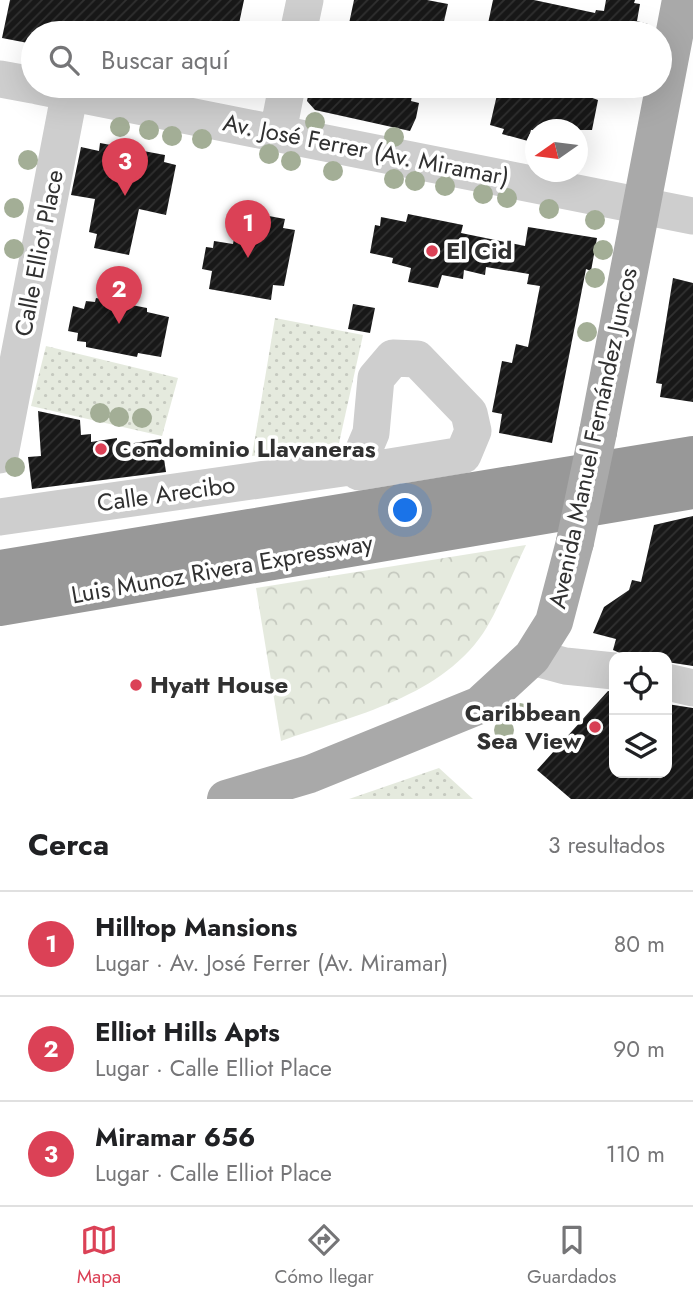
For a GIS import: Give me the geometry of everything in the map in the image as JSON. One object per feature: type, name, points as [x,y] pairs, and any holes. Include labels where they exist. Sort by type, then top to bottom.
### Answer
[{"type":"highway","name":"Luis Munoz Rivera Expressway","points":[[0,569],[693,455]]},
{"type":"highway","name":"Luis Munoz Rivera Expressway","points":[[0,607],[693,490]]},
{"type":"main road","name":"Avenida Manuel Fernández Juncos","points":[[672,48],[681,0]]},
{"type":"main road","name":"Avenida Manuel Fernández Juncos","points":[[226,799],[310,774],[471,711],[532,657],[554,622],[575,542],[598,432],[662,98]]},
{"type":"street","points":[[301,21],[305,0]]},
{"type":"street","name":"Av. José Ferrer (Av. Miramar)","points":[[0,79],[21,83]]},
{"type":"street","name":"Calle Elliot Place","points":[[0,455],[46,98]]},
{"type":"street","name":"Av. José Ferrer (Av. Miramar)","points":[[103,98],[693,216]]},
{"type":"street","points":[[278,132],[285,98]]},
{"type":"street","name":"Calle Arecibo","points":[[0,517],[344,469]]},
{"type":"street","points":[[532,657],[565,666],[609,670]]},
{"type":"street","points":[[672,683],[693,688]]},
{"type":"green space","points":[[275,318],[363,335],[339,443],[252,456]]},
{"type":"green space","points":[[46,346],[178,378],[162,436],[31,406]]},
{"type":"green space","points":[[526,545],[487,627],[469,651],[447,671],[395,701],[281,741],[256,588]]},
{"type":"green space","points":[[439,768],[473,799],[349,799]]},
{"type":"building","points":[[10,0],[244,0],[240,21],[21,21],[21,42],[2,38]]},
{"type":"building","points":[[354,0],[427,0],[448,4],[444,21],[350,21]]},
{"type":"building","points":[[493,0],[534,0],[595,13],[596,10],[604,11],[606,0],[635,0],[634,3],[640,4],[637,21],[489,21]]},
{"type":"building","points":[[308,98],[412,98],[411,101],[419,103],[410,131],[315,110]]},
{"type":"building","points":[[496,98],[598,100],[592,130],[588,130],[588,119],[525,119],[525,140],[502,134],[504,129],[490,125]]},
{"type":"building","points":[[100,143],[165,155],[164,162],[176,165],[166,215],[139,209],[129,255],[94,248],[97,234],[89,232],[95,199],[71,195],[81,147],[99,151]]},
{"type":"building","points":[[252,213],[285,219],[283,228],[295,230],[284,286],[273,285],[271,300],[209,289],[212,271],[202,269],[206,247],[213,248],[214,241],[233,244],[237,224],[250,226]]},
{"type":"building","points":[[408,214],[463,225],[461,233],[525,246],[528,227],[597,238],[591,271],[586,269],[552,443],[499,433],[502,414],[492,412],[502,361],[512,363],[516,344],[528,347],[540,286],[527,284],[529,274],[486,267],[485,275],[464,270],[463,279],[442,275],[438,288],[408,282],[411,268],[392,263],[393,258],[370,253],[375,225],[380,226],[381,217],[406,222]]},
{"type":"building","points":[[673,278],[693,283],[693,402],[660,397],[662,384],[656,383]]},
{"type":"building","points":[[96,298],[147,308],[147,312],[169,317],[161,357],[138,353],[137,357],[86,347],[86,342],[77,341],[78,333],[68,331],[73,306],[84,309],[86,301],[95,302]]},
{"type":"building","points":[[353,304],[375,308],[370,333],[348,329]]},
{"type":"building","name":"Condominio Llavaneras","points":[[38,411],[80,420],[81,435],[91,434],[91,442],[117,438],[117,442],[134,443],[161,439],[166,472],[32,489],[28,457],[41,456]]},
{"type":"building","points":[[693,516],[693,666],[672,663],[672,652],[618,652],[613,650],[616,639],[593,633],[604,607],[629,590],[632,580],[641,582],[654,525]]},
{"type":"building","points":[[608,691],[609,778],[672,778],[672,705],[693,708],[693,799],[571,799],[537,770]]},
{"type":"place","name":"Miramar 656","points":[[125,196]]},
{"type":"place","name":"El Cid","points":[[432,251]]},
{"type":"place","name":"Hilltop Mansions","points":[[248,258]]},
{"type":"place","name":"Elliot Hills Apts","points":[[119,324]]},
{"type":"place","name":"Condominio Llavaneras","points":[[101,449]]},
{"type":"place","name":"Hyatt House","points":[[136,685]]},
{"type":"place","name":"Caribbean Sea View","points":[[595,727]]}]
